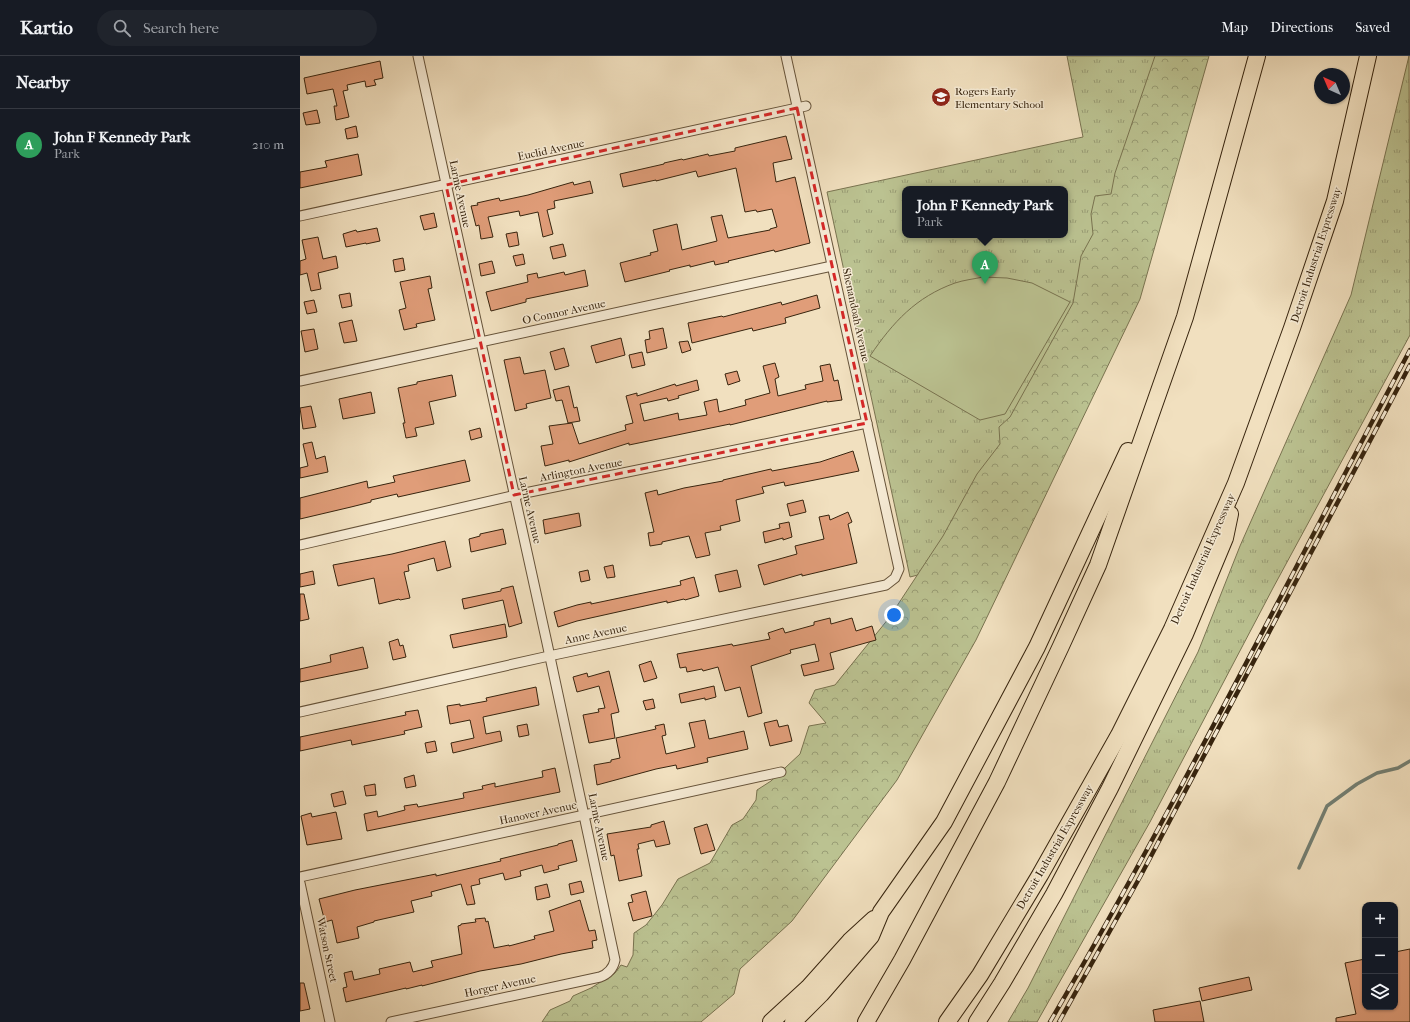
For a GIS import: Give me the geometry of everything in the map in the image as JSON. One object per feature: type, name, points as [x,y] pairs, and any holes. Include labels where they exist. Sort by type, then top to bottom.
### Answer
[{"type":"highway","points":[[866,1022],[902,960],[997,782],[1061,646],[1102,554],[1184,317],[1257,56]]},
{"type":"highway","name":"Detroit Industrial Expressway","points":[[947,1022],[980,975],[1036,882],[1119,735],[1172,630],[1236,483],[1287,342],[1335,201],[1368,56]]},
{"type":"highway","points":[[771,1022],[808,988],[850,941],[881,912],[944,822],[1037,647],[1168,366]]},
{"type":"highway","points":[[977,1022],[1002,983],[1054,894],[1110,788],[1185,634],[1225,538],[1236,483]]},
{"type":"highway","points":[[793,1022],[822,994],[871,936],[881,912]]},
{"type":"highway","points":[[984,1022],[1002,983]]},
{"type":"street","name":"Larme Avenue","points":[[418,56],[550,656],[614,956],[614,965],[611,969]]},
{"type":"street","name":"Shenandoah Avenue","points":[[786,56],[802,107],[832,266],[899,569],[895,578]]},
{"type":"street","name":"Euclid Avenue","points":[[300,216],[802,107]]},
{"type":"street","name":"O Connor Avenue","points":[[300,382],[832,266]]},
{"type":"street","name":"Arlington Avenue","points":[[300,545],[514,495],[867,424]]},
{"type":"street","name":"Anne Avenue","points":[[300,712],[550,656],[886,585],[895,578]]},
{"type":"street","name":"Hanover Avenue","points":[[300,877],[781,772]]},
{"type":"street","name":"Watson Street","points":[[300,883],[330,1022]]},
{"type":"street","name":"Horger Avenue","points":[[390,1022],[600,977],[611,969]]},
{"type":"highlighted area","points":[[797,108],[867,423],[514,495],[446,185]]},
{"type":"green space","points":[[1067,56],[1197,56],[1004,553],[910,577],[827,192],[1083,137]]},
{"type":"green space","points":[[1155,56],[1209,56],[1140,299],[976,640],[897,780],[792,921],[740,969],[734,994],[701,1022],[542,1022],[550,1010],[570,1001],[573,996],[591,988],[615,973],[621,965],[627,967],[633,955],[634,933],[646,925],[662,905],[678,879],[710,863],[732,825],[743,819],[756,800],[757,790],[771,781],[800,754],[809,726],[826,723],[809,703],[815,690],[835,685],[889,618],[943,536],[977,474],[1000,444],[999,427],[1010,417],[1073,303],[1081,256],[1093,234],[1091,214],[1095,196],[1111,194],[1115,173]]},
{"type":"green space","points":[[1409,56],[1410,335],[1273,588],[1150,822],[1037,1022],[1008,1022],[1028,988],[1198,652],[1240,546],[1351,295]]},
{"type":"green space","points":[[983,277],[1007,278],[1032,283],[1070,302],[1005,414],[980,420],[870,356],[888,332],[906,312],[917,303],[941,289],[955,283]]},
{"type":"building","points":[[380,61],[383,78],[374,80],[376,85],[366,87],[365,81],[347,85],[348,90],[343,91],[349,117],[336,120],[334,106],[337,106],[333,89],[307,94],[304,78]]},
{"type":"building","points":[[317,110],[320,123],[306,125],[303,113]]},
{"type":"building","points":[[356,126],[358,137],[347,139],[345,129]]},
{"type":"building","points":[[786,136],[792,159],[773,163],[776,182],[795,177],[810,243],[775,252],[774,250],[715,265],[714,261],[690,267],[690,265],[625,282],[620,263],[651,255],[650,253],[658,251],[653,230],[677,224],[682,250],[717,241],[711,217],[722,215],[728,238],[770,230],[777,227],[772,209],[757,212],[756,210],[745,212],[736,168],[698,177],[696,171],[656,181],[623,187],[620,174],[682,159],[735,151],[735,148]]},
{"type":"building","points":[[358,154],[362,175],[300,188],[300,172],[327,167],[325,161]]},
{"type":"building","points":[[590,181],[593,193],[554,201],[555,208],[547,210],[553,234],[543,237],[538,212],[520,216],[519,211],[488,217],[493,237],[481,239],[479,225],[476,226],[471,206],[478,205],[477,203],[499,198],[500,201],[528,195],[573,182],[574,185]]},
{"type":"building","points":[[434,213],[437,227],[424,230],[420,216]]},
{"type":"building","points":[[377,228],[380,241],[346,247],[343,234],[356,230],[357,232]]},
{"type":"building","points":[[517,232],[519,245],[509,247],[506,234]]},
{"type":"building","points":[[318,237],[323,259],[336,256],[338,268],[318,273],[321,289],[311,291],[307,273],[300,275],[300,261],[306,259],[302,240]]},
{"type":"building","points":[[563,244],[566,256],[553,259],[550,247]]},
{"type":"building","points":[[523,254],[525,264],[516,266],[513,256]]},
{"type":"building","points":[[403,258],[405,270],[395,272],[393,260]]},
{"type":"building","points":[[492,261],[495,273],[481,276],[479,264]]},
{"type":"building","points":[[585,270],[588,286],[526,299],[526,302],[491,311],[486,292],[528,282],[527,275],[537,273],[538,278],[564,272],[565,275]]},
{"type":"building","points":[[430,276],[432,288],[428,289],[435,320],[416,324],[417,327],[404,330],[399,310],[406,308],[400,282]]},
{"type":"building","points":[[350,293],[352,306],[342,308],[339,295]]},
{"type":"building","points":[[817,295],[820,308],[785,318],[786,323],[753,331],[752,328],[692,343],[688,323],[723,317],[781,302],[782,305]]},
{"type":"building","points":[[314,300],[317,312],[307,314],[304,302]]},
{"type":"building","points":[[352,320],[357,341],[344,343],[339,323]]},
{"type":"building","points":[[663,328],[667,348],[647,353],[645,340],[650,339],[649,331]]},
{"type":"building","points":[[314,329],[318,349],[305,352],[301,331]]},
{"type":"building","points":[[621,338],[625,355],[596,363],[591,346]]},
{"type":"building","points":[[688,341],[691,350],[682,353],[679,342]]},
{"type":"building","points":[[564,348],[569,366],[555,370],[550,352]]},
{"type":"building","points":[[642,352],[645,365],[632,368],[629,355]]},
{"type":"building","points":[[520,357],[524,374],[545,370],[551,398],[526,404],[527,408],[515,411],[504,360]]},
{"type":"building","points":[[775,363],[779,377],[775,379],[778,396],[806,389],[805,385],[823,381],[820,366],[830,364],[834,381],[838,380],[842,400],[827,401],[730,425],[629,445],[629,443],[569,462],[569,460],[545,466],[541,446],[553,444],[549,426],[572,423],[579,444],[626,430],[625,425],[633,423],[626,396],[637,393],[637,396],[675,384],[676,386],[697,380],[699,390],[678,396],[679,398],[668,401],[667,398],[640,404],[644,421],[678,413],[679,420],[707,415],[704,402],[717,399],[719,412],[746,405],[745,400],[770,393],[763,366]]},
{"type":"building","points":[[737,371],[740,381],[728,385],[725,374]]},
{"type":"building","points":[[452,375],[456,396],[429,402],[434,424],[415,428],[417,436],[406,438],[403,423],[405,423],[398,388],[417,384],[417,382]]},
{"type":"building","points":[[569,386],[574,408],[577,407],[580,421],[568,423],[562,400],[556,401],[553,390]]},
{"type":"building","points":[[371,392],[375,413],[343,419],[339,399]]},
{"type":"building","points":[[311,406],[316,427],[303,429],[300,408]]},
{"type":"building","points":[[480,428],[482,437],[471,440],[469,431]]},
{"type":"building","points":[[312,442],[316,459],[325,456],[328,472],[300,478],[300,468],[308,466],[303,444]]},
{"type":"building","points":[[853,451],[859,471],[785,486],[784,482],[762,487],[764,493],[736,500],[740,521],[720,526],[721,530],[705,533],[710,555],[696,558],[689,536],[650,546],[648,533],[654,532],[645,493],[657,490],[658,495],[771,469],[772,471],[820,462]]},
{"type":"building","points":[[465,460],[470,481],[398,497],[397,494],[371,500],[371,502],[300,519],[300,498],[367,481],[368,488],[395,482],[393,476]]},
{"type":"building","points":[[803,500],[806,512],[790,516],[787,504]]},
{"type":"building","points":[[848,512],[852,522],[848,524],[857,563],[802,576],[802,574],[764,585],[758,565],[797,554],[795,546],[824,539],[819,517],[829,515],[830,520]]},
{"type":"building","points":[[579,513],[581,526],[545,534],[543,520]]},
{"type":"building","points":[[789,522],[792,537],[765,543],[763,532],[780,528],[779,524]]},
{"type":"building","points":[[503,529],[506,544],[471,552],[469,539],[480,536],[480,534]]},
{"type":"building","points":[[445,541],[451,567],[437,571],[434,558],[408,565],[409,571],[404,572],[410,598],[379,604],[374,578],[338,586],[333,565],[392,554]]},
{"type":"building","points":[[613,565],[615,577],[607,578],[604,567]]},
{"type":"building","points":[[588,570],[590,580],[581,582],[579,572]]},
{"type":"building","points":[[737,570],[741,587],[719,592],[715,575]]},
{"type":"building","points":[[313,571],[315,584],[300,587],[300,574]]},
{"type":"building","points":[[694,577],[699,596],[667,603],[667,601],[577,621],[558,627],[554,612],[591,602],[591,604],[681,585],[680,581]]},
{"type":"building","points":[[513,586],[522,623],[509,627],[503,600],[464,609],[462,599],[501,591],[501,589]]},
{"type":"building","points":[[300,594],[304,594],[309,619],[300,621]]},
{"type":"building","points":[[830,618],[831,624],[852,618],[856,631],[872,626],[876,640],[830,653],[834,669],[804,676],[801,665],[819,661],[815,644],[790,650],[791,653],[751,666],[762,713],[748,717],[740,687],[725,691],[718,667],[703,671],[702,669],[687,672],[686,667],[680,668],[677,654],[770,639],[768,633],[783,628],[785,633],[814,625],[814,622]]},
{"type":"building","points":[[505,624],[507,637],[453,648],[450,635]]},
{"type":"building","points":[[398,639],[400,646],[403,645],[406,657],[393,660],[389,642]]},
{"type":"building","points":[[363,647],[368,668],[300,682],[300,669],[331,662],[330,655]]},
{"type":"building","points":[[651,661],[657,678],[644,682],[639,665]]},
{"type":"building","points":[[609,671],[619,712],[611,714],[615,738],[589,743],[583,715],[599,712],[598,709],[605,708],[599,686],[577,692],[573,677],[587,673],[588,677]]},
{"type":"building","points":[[714,686],[716,697],[681,703],[679,694]]},
{"type":"building","points":[[536,687],[539,705],[483,717],[486,734],[500,731],[502,741],[453,753],[451,743],[474,738],[470,720],[450,724],[447,706],[460,704],[460,706],[487,701],[486,698]]},
{"type":"building","points":[[653,699],[655,708],[646,710],[643,701]]},
{"type":"building","points":[[418,710],[422,727],[404,731],[405,734],[352,745],[351,740],[300,751],[300,737],[406,715],[405,712]]},
{"type":"building","points":[[705,720],[709,739],[744,731],[748,749],[707,758],[708,762],[677,769],[676,765],[656,769],[597,785],[594,765],[611,762],[611,760],[620,758],[616,738],[656,729],[655,726],[664,724],[666,735],[662,736],[666,754],[695,747],[689,723]]},
{"type":"building","points":[[777,720],[779,727],[788,725],[792,741],[770,746],[764,723]]},
{"type":"building","points":[[527,724],[529,735],[519,737],[517,726]]},
{"type":"building","points":[[435,741],[437,751],[427,753],[425,743]]},
{"type":"building","points":[[555,768],[560,792],[367,831],[364,814],[377,811],[378,817],[405,810],[404,806],[417,804],[418,807],[464,798],[463,793],[483,789],[482,786],[495,783],[495,787],[543,777],[542,771]]},
{"type":"building","points":[[414,775],[416,786],[406,788],[404,778]]},
{"type":"building","points":[[375,784],[376,795],[366,796],[364,786]]},
{"type":"building","points":[[343,791],[346,804],[334,807],[331,794]]},
{"type":"building","points":[[336,812],[342,839],[307,845],[301,816],[311,813],[312,817]]},
{"type":"building","points":[[664,821],[670,844],[656,847],[654,840],[638,844],[639,849],[637,849],[642,876],[619,881],[614,855],[611,856],[607,834],[651,827],[651,825]]},
{"type":"building","points":[[707,824],[715,850],[701,854],[694,828]]},
{"type":"building","points":[[572,840],[577,861],[558,866],[559,869],[544,873],[542,865],[520,871],[521,876],[505,880],[503,873],[479,879],[480,884],[471,886],[475,904],[467,905],[461,884],[431,892],[432,896],[411,901],[414,912],[374,921],[357,927],[359,938],[337,943],[332,920],[325,922],[319,899],[355,890],[436,874],[436,876],[501,861],[500,859],[558,845]]},
{"type":"building","points":[[581,881],[584,892],[571,895],[569,884]]},
{"type":"building","points":[[547,884],[550,897],[537,900],[535,887]]},
{"type":"building","points":[[646,891],[652,916],[633,921],[628,903],[633,902],[631,895]]},
{"type":"building","points":[[580,900],[589,931],[595,930],[597,940],[592,941],[593,948],[521,964],[480,971],[422,986],[406,988],[346,1002],[343,988],[347,987],[344,973],[352,971],[354,980],[380,974],[379,969],[410,962],[413,972],[433,967],[431,961],[462,954],[458,926],[461,924],[476,922],[475,919],[485,918],[486,922],[488,921],[494,948],[509,946],[535,939],[534,936],[554,931],[549,911]]},
{"type":"building","points":[[1410,949],[1410,1022],[1336,1022],[1336,1018],[1356,1014],[1345,963],[1362,960],[1362,1010],[1398,1010],[1398,951]]},
{"type":"building","points":[[1249,977],[1252,990],[1202,1001],[1199,988]]},
{"type":"building","points":[[300,983],[304,983],[310,1009],[300,1011]]},
{"type":"building","points":[[1200,1001],[1204,1022],[1155,1022],[1153,1010]]},
{"type":"waterway","points":[[1299,868],[1327,806],[1357,784],[1377,773],[1398,768],[1410,761]]},
{"type":"railway","points":[[1050,1022],[1144,856],[1410,350]]},
{"type":"railway","points":[[1059,1022],[1140,877],[1410,365]]},
{"type":"place","name":"Rogers Early Elementary School","points":[[941,97]]},
{"type":"place","name":"John F Kennedy Park","points":[[985,284]]}]
